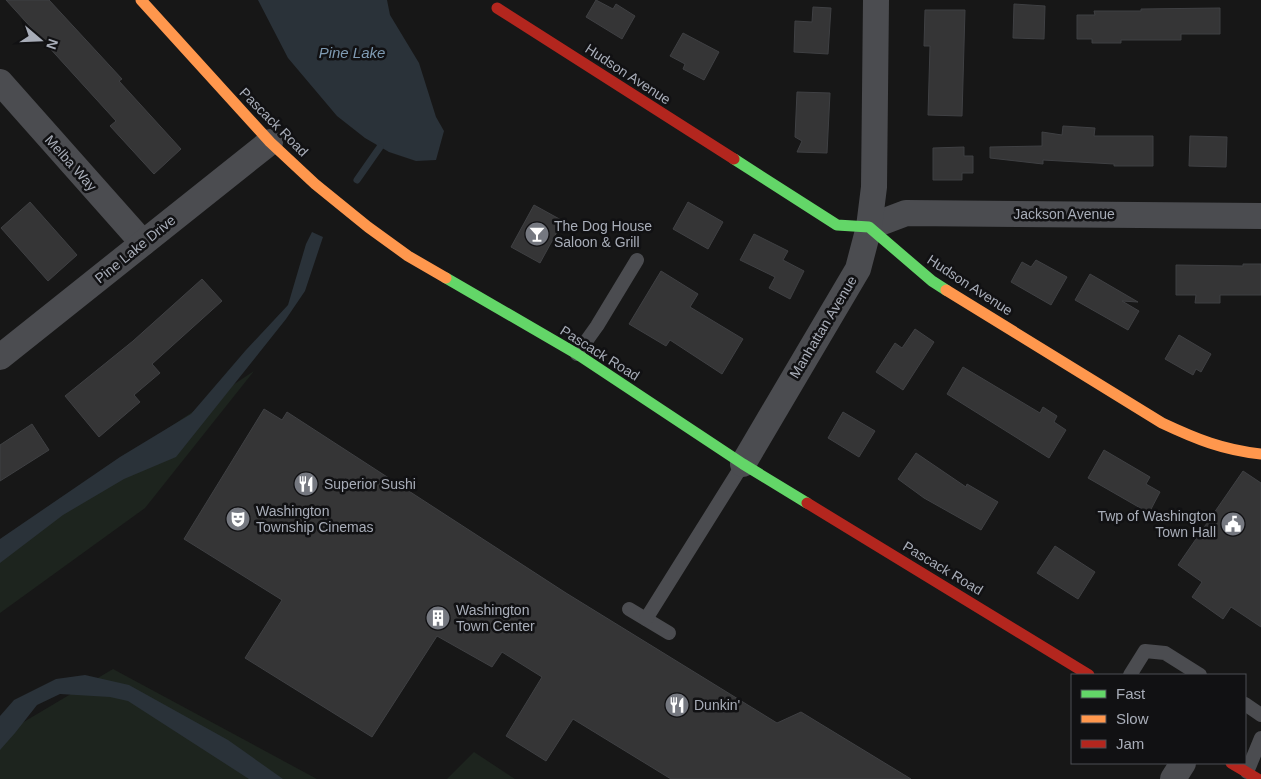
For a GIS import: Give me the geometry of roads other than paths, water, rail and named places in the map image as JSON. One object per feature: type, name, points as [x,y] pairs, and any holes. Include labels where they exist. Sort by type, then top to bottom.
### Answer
[{"type":"street","name":"Pascack Road","points":[[140,0],[270,142],[315,184],[368,227],[408,256],[577,354],[743,464],[1087,674]]},
{"type":"street","name":"Manhattan Avenue","points":[[743,464],[858,269],[869,227],[874,188],[876,0]]},
{"type":"street","name":"Hudson Avenue","points":[[497,8],[837,225],[869,227],[932,281],[1162,423],[1197,439],[1235,451],[1261,454]]},
{"type":"street","name":"Melba Way","points":[[0,82],[143,243]]},
{"type":"street","name":"Pine Lake Drive","points":[[0,357],[270,142]]},
{"type":"street","name":"Jackson Avenue","points":[[869,227],[906,213],[1261,216]]},
{"type":"street","points":[[1173,779],[1182,764]]},
{"type":"street","points":[[1233,764],[1252,776]]},
{"type":"lane","points":[[577,354],[597,326],[637,260]]},
{"type":"lane","points":[[646,619],[743,464]]},
{"type":"lane","points":[[629,610],[669,633]]},
{"type":"lane","points":[[1131,674],[1145,651],[1165,653],[1198,674]]},
{"type":"lane","points":[[1246,705],[1261,715]]},
{"type":"lane","points":[[1252,776],[1261,738]]},
{"type":"water","name":"Pine Lake","points":[[258,0],[387,0],[390,15],[419,63],[436,117],[444,131],[436,160],[416,161],[389,152],[365,138],[337,116],[288,58]]},
{"type":"water","points":[[312,232],[323,237],[305,291],[286,319],[176,457],[124,479],[63,515],[0,563],[0,539],[120,457],[191,414],[288,305],[306,244]]},
{"type":"water","points":[[85,675],[129,685],[228,740],[283,779],[249,779],[128,701],[110,697],[60,694],[37,705],[0,750],[0,716],[14,700],[56,679]]},
{"type":"waterway","points":[[357,180],[380,147]]},
{"type":"place","name":"The Dog House Saloon & Grill","points":[[537,234]]},
{"type":"place","name":"Superior Sushi","points":[[306,484]]},
{"type":"place","name":"Washington Township Cinemas","points":[[238,519]]},
{"type":"place","name":"Twp of Washington Town Hall","points":[[1233,524]]},
{"type":"place","name":"Washington Town Center","points":[[438,618]]},
{"type":"place","name":"Dunkin'","points":[[677,705]]}]
